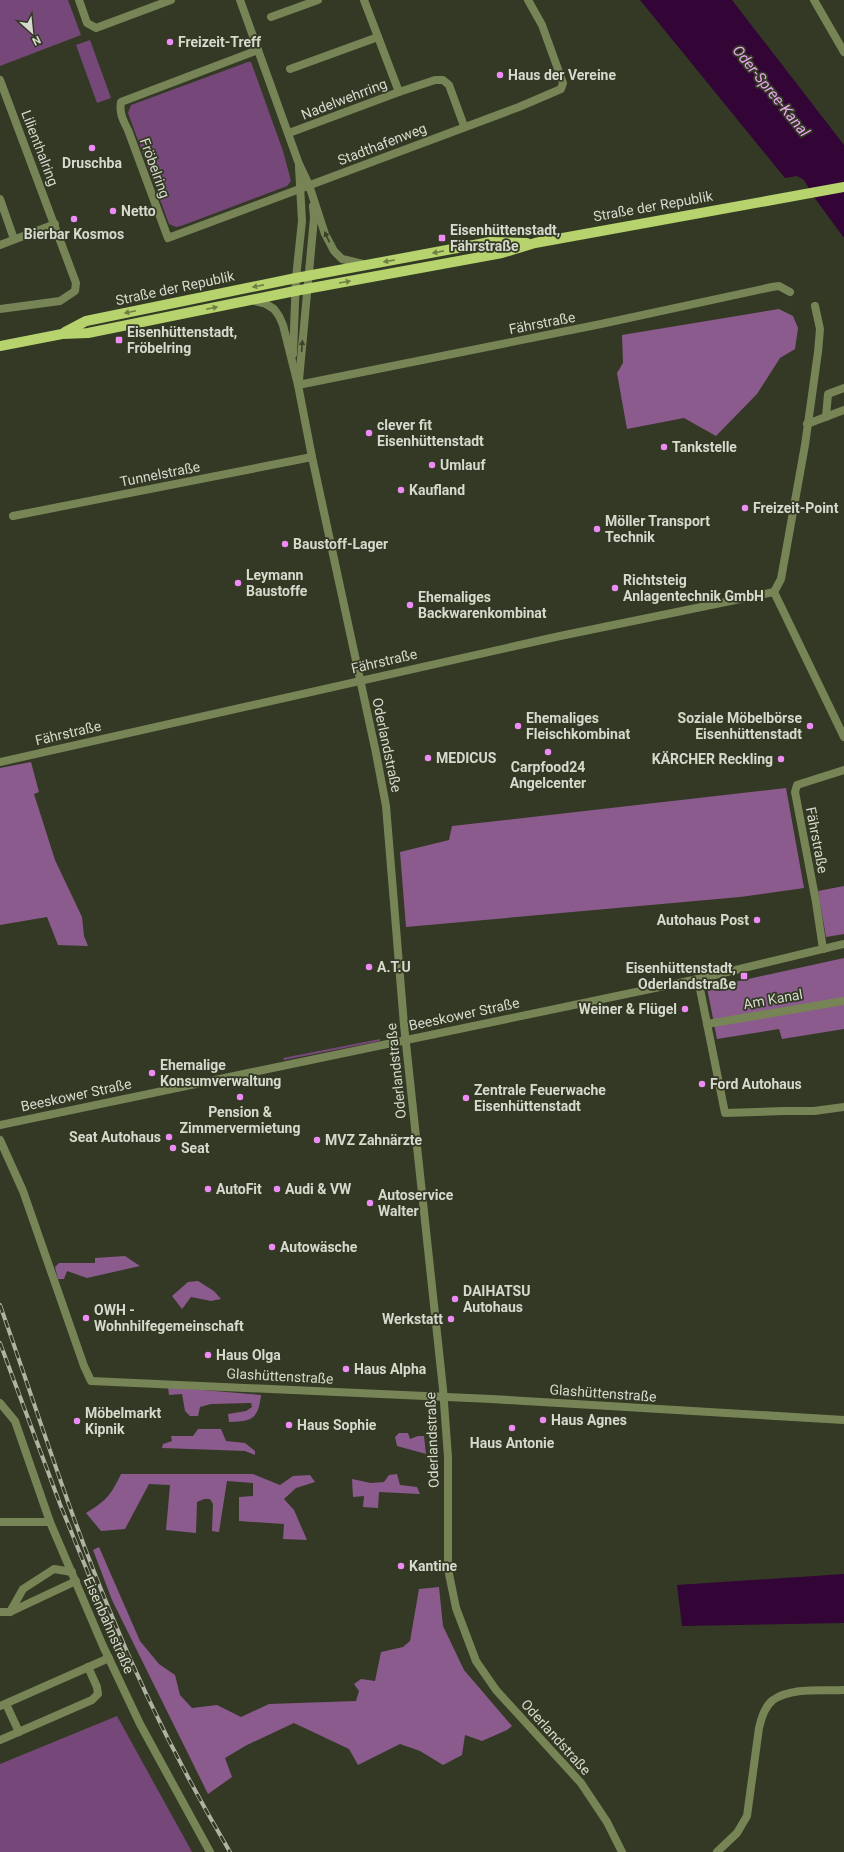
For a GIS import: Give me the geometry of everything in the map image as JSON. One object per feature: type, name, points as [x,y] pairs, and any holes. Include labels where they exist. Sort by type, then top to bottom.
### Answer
[{"type":"main road","name":"Straße der Republik","points":[[0,346],[62,334],[88,333],[295,291],[502,254],[535,243],[844,187]]},
{"type":"main road","name":"Straße der Republik","points":[[62,334],[86,321],[368,264],[490,242],[535,243]]},
{"type":"main road","points":[[0,342],[12,343]]},
{"type":"street","points":[[79,0],[87,23],[96,28],[171,0]]},
{"type":"street","points":[[240,0],[299,164],[313,196],[325,234],[334,251],[342,259],[368,264]]},
{"type":"street","points":[[271,17],[318,0]]},
{"type":"street","name":"Nadelwehrring","points":[[289,133],[399,92],[364,0]]},
{"type":"street","name":"Stadthafenweg","points":[[309,185],[464,126],[519,107],[560,89],[563,83],[542,26],[528,0]]},
{"type":"street","points":[[814,0],[844,52]]},
{"type":"street","points":[[290,69],[378,37]]},
{"type":"street","name":"Fröbelring","points":[[258,50],[121,102],[120,110],[122,118],[128,130],[168,238],[309,185]]},
{"type":"street","name":"Lilienthalring","points":[[0,80],[76,283],[75,291],[60,301],[0,309]]},
{"type":"street","points":[[399,92],[435,80],[443,80],[449,85],[464,126]]},
{"type":"street","points":[[295,291],[302,221],[299,164]]},
{"type":"street","points":[[306,289],[309,276],[314,218],[313,196]]},
{"type":"street","points":[[0,199],[14,239]]},
{"type":"street","points":[[0,245],[55,224]]},
{"type":"street","name":"Fährstraße","points":[[298,385],[601,324],[772,287],[779,286],[790,292]]},
{"type":"street","name":"Oderlandstraße","points":[[298,385],[306,289]]},
{"type":"street","name":"Oderlandstraße","points":[[293,363],[295,291]]},
{"type":"street","name":"Oderlandstraße","points":[[251,300],[266,304],[274,309],[279,316],[293,363],[386,806],[406,1040],[444,1397],[448,1458],[448,1569],[456,1608],[476,1661],[496,1690],[586,1789],[607,1822],[622,1852]]},
{"type":"street","points":[[815,306],[820,329],[807,424],[781,579],[774,592],[844,737]]},
{"type":"street","points":[[826,417],[828,394],[844,388]]},
{"type":"street","points":[[807,424],[844,410]]},
{"type":"street","name":"Tunnelstraße","points":[[13,516],[312,457]]},
{"type":"street","name":"Fährstraße","points":[[0,762],[560,636],[774,592]]},
{"type":"street","name":"Fährstraße","points":[[822,949],[816,902],[795,792],[797,785],[844,770]]},
{"type":"street","name":"Beeskower Straße","points":[[0,1125],[698,979],[844,944]]},
{"type":"street","points":[[698,979],[725,1113],[814,1112],[844,1107]]},
{"type":"street","name":"Am Kanal","points":[[707,1024],[844,1001]]},
{"type":"street","name":"Glashüttenstraße","points":[[0,1140],[23,1191],[84,1366],[91,1381],[444,1397],[844,1420]]},
{"type":"street","name":"Eisenbahnstraße","points":[[0,1403],[15,1421],[50,1522],[109,1658],[140,1724],[210,1852]]},
{"type":"street","points":[[0,1522],[50,1522]]},
{"type":"street","points":[[10,1612],[22,1588],[54,1569],[72,1572]]},
{"type":"street","points":[[0,1612],[10,1612],[76,1581]]},
{"type":"street","points":[[19,1732],[3,1705],[109,1658]]},
{"type":"street","points":[[0,1740],[92,1700],[98,1694],[97,1687],[88,1667]]},
{"type":"street","points":[[717,1852],[737,1833],[747,1816],[759,1728],[762,1716],[772,1701],[795,1692],[844,1690]]},
{"type":"shaded area","points":[[0,0],[68,0],[81,35],[0,66]]},
{"type":"shaded area","points":[[90,40],[111,98],[97,103],[76,45]]},
{"type":"shaded area","points":[[251,62],[283,151],[291,181],[287,186],[181,226],[176,227],[169,224],[128,113],[131,105]]},
{"type":"shaded area","points":[[779,309],[793,316],[798,328],[795,349],[780,358],[757,394],[716,436],[684,418],[627,429],[617,373],[623,363],[622,335]]},
{"type":"shaded area","points":[[31,762],[39,792],[34,794],[55,860],[82,917],[84,936],[88,946],[58,945],[47,917],[0,925],[0,768]]},
{"type":"shaded area","points":[[786,788],[804,888],[740,897],[406,927],[400,852],[449,840],[452,826]]},
{"type":"shaded area","points":[[844,886],[844,934],[826,937],[818,891]]},
{"type":"shaded area","points":[[844,958],[844,1029],[782,1039],[779,1029],[717,1039],[707,988]]},
{"type":"shaded area","points":[[380,1039],[380,1041],[284,1060],[283,1058]]},
{"type":"shaded area","points":[[125,1256],[140,1266],[87,1278],[67,1271],[64,1279],[58,1279],[55,1267],[59,1263],[95,1263],[95,1258]]},
{"type":"shaded area","points":[[198,1281],[214,1291],[221,1299],[211,1301],[191,1297],[182,1309],[172,1296],[188,1282]]},
{"type":"shaded area","points":[[168,1387],[261,1395],[260,1403],[256,1414],[244,1421],[229,1422],[228,1414],[246,1411],[252,1407],[251,1403],[211,1404],[200,1407],[198,1416],[190,1416],[185,1411],[182,1394],[169,1395]]},
{"type":"shaded area","points":[[198,1429],[221,1429],[226,1441],[245,1443],[255,1451],[255,1455],[245,1451],[162,1448],[163,1444],[172,1441],[171,1436],[193,1436]]},
{"type":"shaded area","points":[[399,1433],[408,1433],[410,1439],[418,1436],[424,1436],[426,1454],[397,1446],[395,1437]]},
{"type":"shaded area","points":[[121,1474],[253,1474],[280,1485],[293,1476],[310,1475],[315,1482],[296,1488],[284,1499],[294,1510],[307,1540],[283,1539],[284,1524],[239,1521],[239,1497],[253,1496],[253,1483],[227,1481],[219,1532],[212,1531],[213,1504],[210,1499],[204,1499],[197,1502],[196,1533],[166,1530],[170,1485],[149,1484],[125,1529],[101,1531],[86,1513],[107,1497]]},
{"type":"shaded area","points":[[397,1474],[400,1485],[417,1487],[420,1494],[379,1492],[378,1508],[363,1507],[364,1496],[353,1497],[352,1479],[371,1483],[384,1482],[389,1475]]},
{"type":"shaded area","points":[[99,1547],[140,1641],[159,1664],[175,1675],[180,1695],[192,1708],[217,1705],[241,1717],[269,1704],[356,1701],[359,1691],[354,1684],[361,1679],[375,1681],[381,1652],[403,1647],[410,1641],[419,1589],[439,1587],[443,1626],[464,1670],[512,1726],[507,1730],[482,1741],[465,1735],[462,1755],[443,1765],[420,1751],[400,1744],[358,1765],[349,1749],[294,1723],[247,1745],[225,1758],[232,1777],[208,1794],[112,1600],[93,1550]]},
{"type":"shaded area","points":[[117,1716],[192,1852],[0,1852],[0,1764]]},
{"type":"water","name":"Oder-Spree-Kanal","points":[[640,0],[732,0],[844,145],[844,238],[814,197],[804,180],[797,176],[785,178]]},
{"type":"water","points":[[844,1574],[844,1623],[682,1626],[677,1585]]},
{"type":"railway","points":[[0,1305],[80,1534],[122,1640],[180,1763],[230,1852]]},
{"type":"railway","points":[[0,1343],[60,1504],[112,1632]]},
{"type":"place","name":"Freizeit-Treff","points":[[170,42]]},
{"type":"place","name":"Haus der Vereine","points":[[500,75]]},
{"type":"place","name":"Druschba","points":[[92,148]]},
{"type":"place","name":"Netto","points":[[113,211]]},
{"type":"place","name":"Bierbar Kosmos","points":[[74,219]]},
{"type":"place","name":"Eisenhüttenstadt, Fährstraße","points":[[442,238]]},
{"type":"place","name":"Eisenhüttenstadt, Fröbelring","points":[[119,340]]},
{"type":"place","name":"clever fit Eisenhüttenstadt","points":[[369,433]]},
{"type":"place","name":"Tankstelle","points":[[664,447]]},
{"type":"place","name":"Umlauf","points":[[432,465]]},
{"type":"place","name":"Kaufland","points":[[401,490]]},
{"type":"place","name":"Freizeit-Point","points":[[745,508]]},
{"type":"place","name":"Möller Transport Technik","points":[[597,529]]},
{"type":"place","name":"Baustoff-Lager","points":[[285,544]]},
{"type":"place","name":"Leymann Baustoffe","points":[[238,583]]},
{"type":"place","name":"Richtsteig Anlagentechnik GmbH","points":[[615,588]]},
{"type":"place","name":"Ehemaliges Backwarenkombinat","points":[[410,605]]},
{"type":"place","name":"Ehemaliges Fleischkombinat","points":[[518,726]]},
{"type":"place","name":"Soziale Möbelbörse Eisenhüttenstadt","points":[[810,726]]},
{"type":"place","name":"Carpfood24 Angelcenter","points":[[548,752]]},
{"type":"place","name":"MEDICUS","points":[[428,758]]},
{"type":"place","name":"KÄRCHER Reckling","points":[[781,759]]},
{"type":"place","name":"Autohaus Post","points":[[757,920]]},
{"type":"place","name":"A.T.U","points":[[369,967]]},
{"type":"place","name":"Eisenhüttenstadt, Oderlandstraße","points":[[744,976]]},
{"type":"place","name":"Weiner & Flügel","points":[[685,1009]]},
{"type":"place","name":"Ehemalige Konsumverwaltung","points":[[152,1073]]},
{"type":"place","name":"Ford Autohaus","points":[[702,1084]]},
{"type":"place","name":"Pension & Zimmervermietung","points":[[240,1097]]},
{"type":"place","name":"Zentrale Feuerwache Eisenhüttenstadt","points":[[466,1098]]},
{"type":"place","name":"Seat Autohaus","points":[[169,1137]]},
{"type":"place","name":"MVZ Zahnärzte","points":[[317,1140]]},
{"type":"place","name":"Seat","points":[[173,1148]]},
{"type":"place","name":"AutoFit","points":[[208,1189]]},
{"type":"place","name":"Audi & VW","points":[[277,1189]]},
{"type":"place","name":"Autoservice Walter","points":[[370,1203]]},
{"type":"place","name":"Autowäsche","points":[[272,1247]]},
{"type":"place","name":"DAIHATSU Autohaus","points":[[455,1299]]},
{"type":"place","name":"OWH - Wohnhilfegemeinschaft","points":[[86,1318]]},
{"type":"place","name":"Werkstatt","points":[[451,1319]]},
{"type":"place","name":"Haus Olga","points":[[208,1355]]},
{"type":"place","name":"Haus Alpha","points":[[346,1369]]},
{"type":"place","name":"Haus Agnes","points":[[543,1420]]},
{"type":"place","name":"Möbelmarkt Kipnik","points":[[77,1421]]},
{"type":"place","name":"Haus Sophie","points":[[289,1425]]},
{"type":"place","name":"Haus Antonie","points":[[512,1428]]},
{"type":"place","name":"Kantine","points":[[401,1566]]}]
